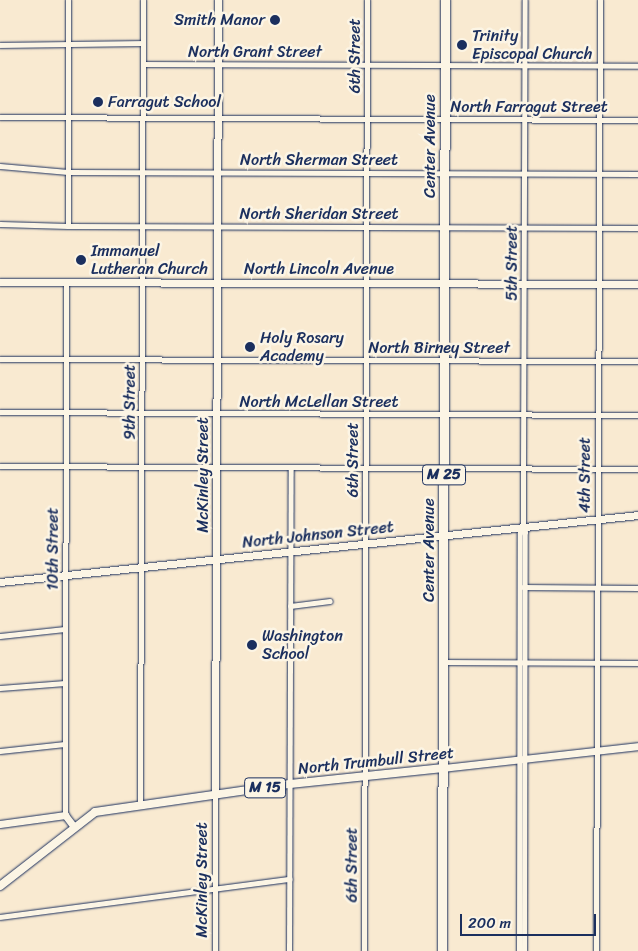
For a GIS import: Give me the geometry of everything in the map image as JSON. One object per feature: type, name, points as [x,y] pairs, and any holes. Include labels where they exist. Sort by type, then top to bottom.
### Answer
[{"type":"highway","name":"Center Avenue","points":[[442,951],[446,0]]},
{"type":"main road","name":"North Trumbull Street","points":[[74,827],[89,814],[140,805],[290,784],[443,768]]},
{"type":"main road","name":"M 15","points":[[0,886],[74,827]]},
{"type":"street","points":[[68,0],[68,226]]},
{"type":"street","name":"9th Street","points":[[140,805],[143,0]]},
{"type":"street","name":"McKinley Street","points":[[215,951],[218,0]]},
{"type":"street","name":"6th Street","points":[[364,951],[367,0]]},
{"type":"street","name":"5th Street","points":[[524,951],[522,932],[522,587],[525,532],[523,526],[523,416],[525,0]]},
{"type":"street","name":"4th Street","points":[[596,951],[600,0]]},
{"type":"street","points":[[0,45],[143,44]]},
{"type":"street","name":"North Grant Street","points":[[143,64],[638,66]]},
{"type":"street","name":"North Farragut Street","points":[[0,117],[638,120]]},
{"type":"street","name":"North Sherman Street","points":[[0,166],[68,172],[638,174]]},
{"type":"street","name":"North Sheridan Street","points":[[0,224],[68,226],[638,228]]},
{"type":"street","name":"North Lincoln Avenue","points":[[0,282],[638,284]]},
{"type":"street","name":"10th Street","points":[[65,815],[66,282]]},
{"type":"street","name":"North Birney Street","points":[[0,359],[638,361]]},
{"type":"street","name":"North McLellan Street","points":[[0,412],[523,416],[638,415]]},
{"type":"street","points":[[0,466],[638,469]]},
{"type":"street","points":[[289,951],[291,468]]},
{"type":"street","name":"North Johnson Street","points":[[0,582],[638,515]]},
{"type":"street","points":[[522,587],[638,588]]},
{"type":"street","points":[[290,606],[330,601]]},
{"type":"street","points":[[0,636],[65,630]]},
{"type":"street","points":[[444,662],[638,663]]},
{"type":"street","points":[[0,688],[64,682]]},
{"type":"street","points":[[0,751],[65,744]]},
{"type":"street","name":"North Trumbull Street","points":[[443,768],[638,746]]},
{"type":"street","points":[[0,824],[65,815],[74,827]]},
{"type":"street","points":[[0,917],[290,879]]},
{"type":"street","name":"5th Street","points":[[519,951],[522,932]]},
{"type":"place","name":"Smith Manor","points":[[275,20]]},
{"type":"place","name":"Trinity Episcopal Church","points":[[462,45]]},
{"type":"place","name":"Farragut School","points":[[98,102]]},
{"type":"place","name":"Immanuel Lutheran Church","points":[[81,260]]},
{"type":"place","name":"Holy Rosary Academy","points":[[250,347]]},
{"type":"place","name":"Washington School","points":[[252,645]]}]
